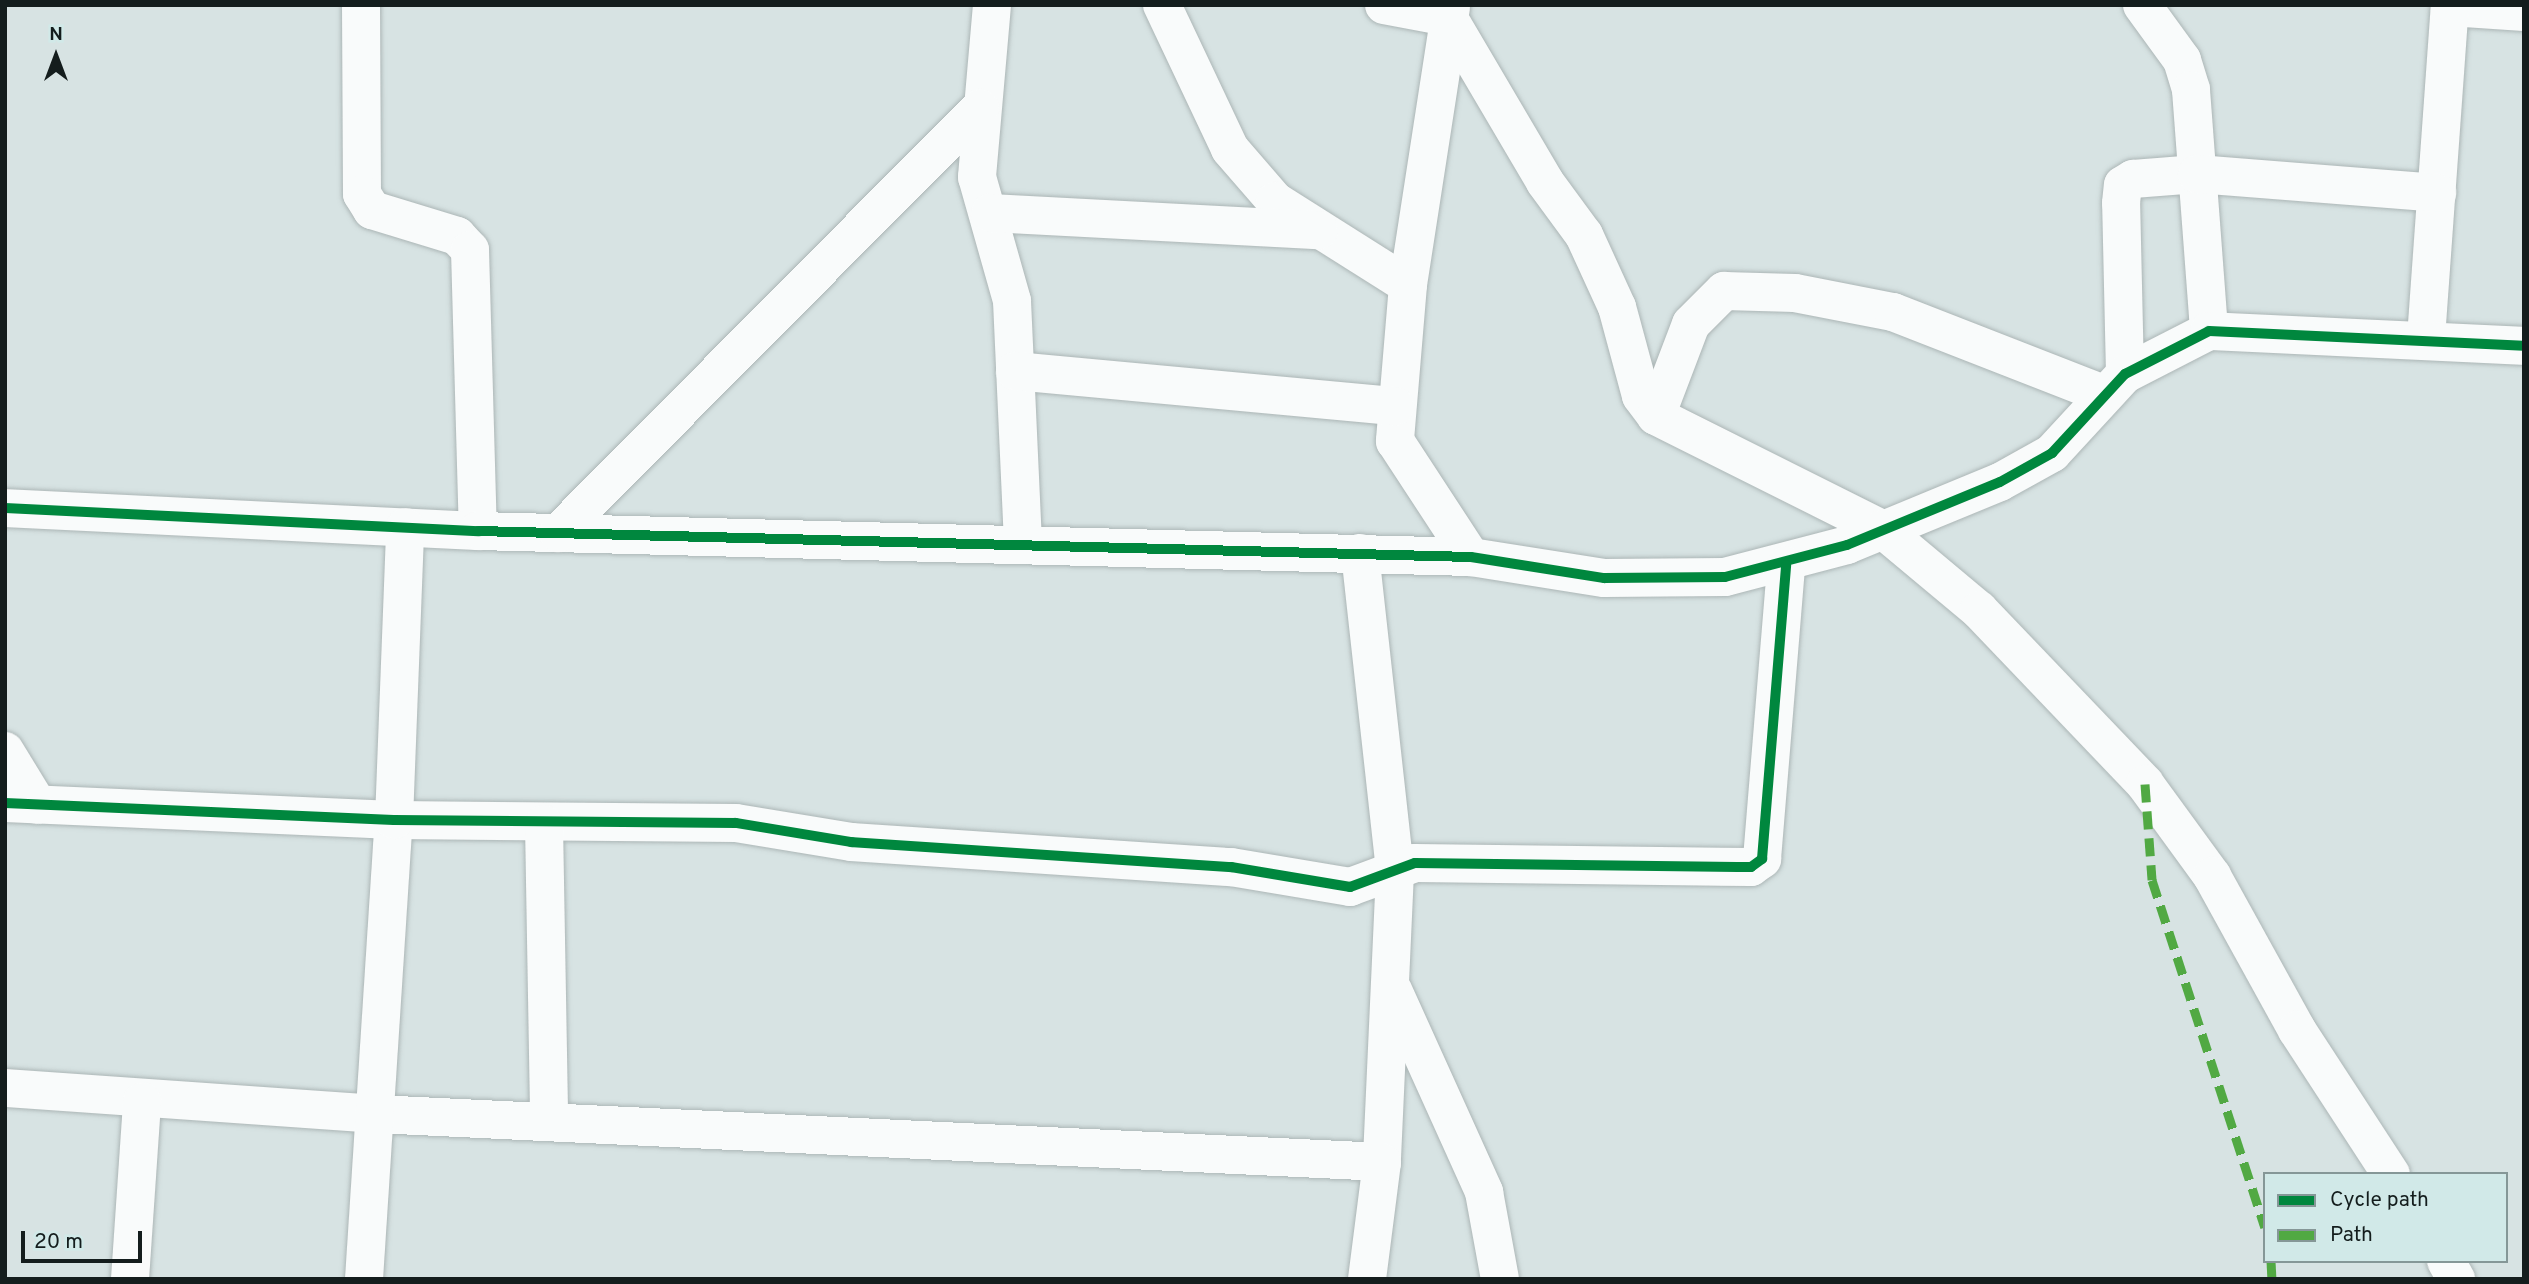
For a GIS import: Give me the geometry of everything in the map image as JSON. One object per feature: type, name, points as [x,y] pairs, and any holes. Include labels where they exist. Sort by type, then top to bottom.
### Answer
[{"type":"street","points":[[361,5],[362,194],[372,210],[457,236],[470,250],[478,531]]},
{"type":"street","points":[[992,5],[980,108],[977,177],[990,213],[1012,301],[1023,545]]},
{"type":"street","points":[[1162,5],[1230,149],[1275,201],[1408,285]]},
{"type":"street","points":[[1384,5],[1450,11]]},
{"type":"street","points":[[2142,5],[2187,72],[2209,331]]},
{"type":"street","points":[[2426,338],[2450,6],[2524,12]]},
{"type":"street","points":[[1450,11],[1408,285],[1395,406],[1395,441],[1412,476],[1471,557]]},
{"type":"street","points":[[1450,11],[1545,182],[1584,235],[1617,307],[1641,396],[1656,416],[1882,529],[1979,610],[2145,784],[2212,876],[2297,1030],[2390,1172]]},
{"type":"street","points":[[558,533],[980,108]]},
{"type":"street","points":[[2114,384],[2123,185],[2197,174],[2437,193]]},
{"type":"street","points":[[990,213],[1320,230]]},
{"type":"street","points":[[1656,416],[1691,324],[1724,291],[1795,293],[1893,312],[2114,384]]},
{"type":"street","points":[[5,508],[478,531],[1471,557],[1653,581],[1786,565],[1882,529],[2052,453],[2114,384],[2209,331],[2426,338],[2524,346]]},
{"type":"street","points":[[1015,371],[1395,406]]},
{"type":"street","points":[[364,1279],[394,820],[405,527]]},
{"type":"street","points":[[1360,553],[1395,872],[1382,1162],[1367,1279]]},
{"type":"street","points":[[5,751],[22,804],[394,820],[544,824],[747,824],[851,842],[1231,867],[1350,887],[1415,863],[1482,862],[1735,869],[1762,859],[1786,565]]},
{"type":"street","points":[[544,824],[549,1122]]},
{"type":"street","points":[[1390,983],[1484,1192],[1500,1279]]},
{"type":"street","points":[[5,1088],[142,1101],[376,1114],[1382,1162]]},
{"type":"street","points":[[130,1279],[142,1101]]},
{"type":"street","points":[[2447,1263],[2456,1279]]},
{"type":"marked path","points":[[2145,784],[2152,880],[2263,1221]]},
{"type":"marked path","points":[[2271,1263],[2272,1279]]},
{"type":"cycle path","points":[[5,508],[478,531],[1471,557],[1604,578],[1725,577],[1847,545],[2000,482],[2052,453],[2125,374],[2209,331],[2524,346]]},
{"type":"cycle path","points":[[5,803],[394,820],[736,823],[851,842],[1231,867],[1350,887],[1415,863],[1751,867],[1762,859],[1786,565]]}]
